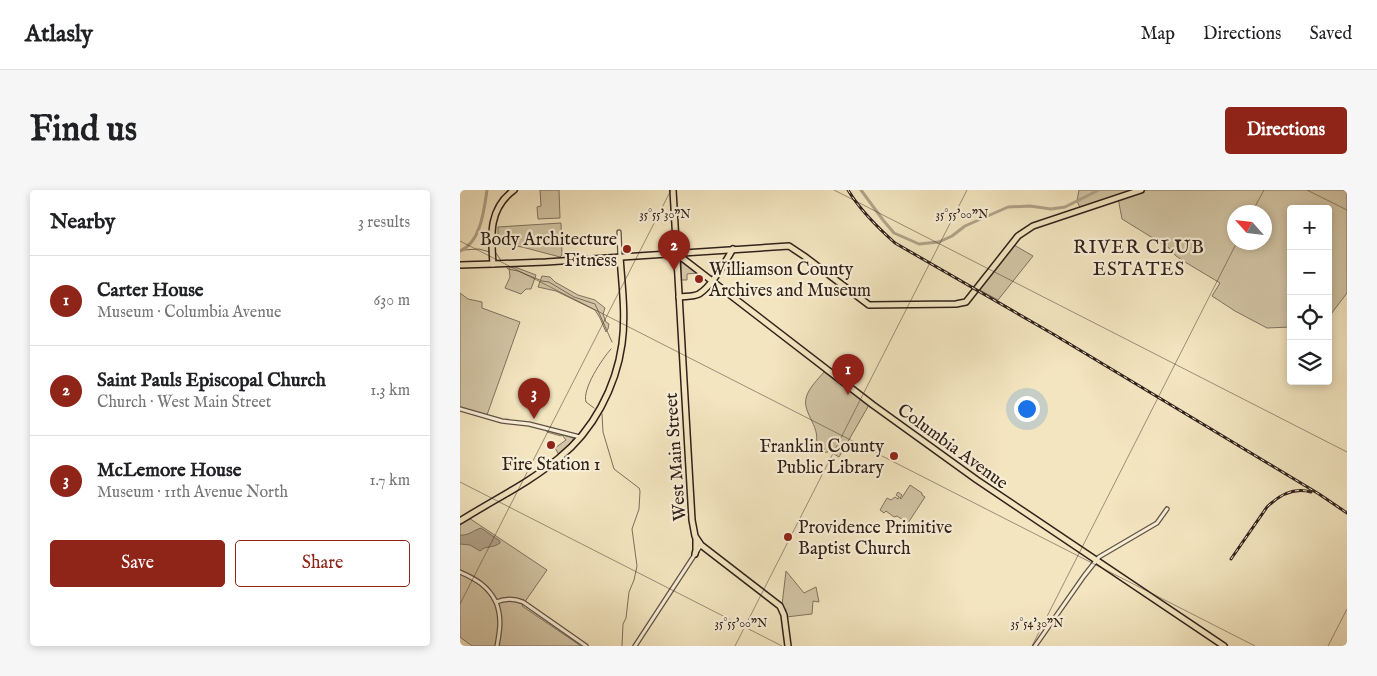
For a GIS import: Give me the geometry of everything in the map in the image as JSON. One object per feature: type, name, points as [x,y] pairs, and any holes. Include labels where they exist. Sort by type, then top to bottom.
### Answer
[{"type":"main road","points":[[496,264],[493,258],[492,224],[495,213],[504,199],[514,190]]},
{"type":"main road","name":"West Main Street","points":[[673,190],[692,520],[695,536],[701,545],[780,606],[784,612],[788,646]]},
{"type":"main road","points":[[460,265],[677,254],[783,246],[793,248],[869,305],[956,304],[966,302],[1018,236],[1026,230],[1141,190]]},
{"type":"main road","points":[[679,297],[699,294],[712,281],[733,249]]},
{"type":"main road","name":"Columbia Avenue","points":[[677,254],[879,409],[1024,513],[1224,646]]},
{"type":"main road","points":[[460,521],[543,470],[559,458],[580,437],[598,412],[616,371],[622,344],[623,305],[620,257]]},
{"type":"main road","points":[[695,536],[695,554]]},
{"type":"street","points":[[619,232],[620,257]]},
{"type":"street","points":[[460,409],[502,421],[529,424],[580,437]]},
{"type":"street","points":[[1036,646],[1096,560],[1116,546],[1132,539],[1157,523],[1167,509]]},
{"type":"street","points":[[635,646],[701,545]]},
{"type":"street","points":[[460,572],[480,582],[492,594],[500,613],[501,624],[497,646]]},
{"type":"street","points":[[496,602],[508,598],[523,602],[586,646]]},
{"type":"shaded area","points":[[540,190],[559,190],[560,218],[538,219],[537,207],[541,206]]},
{"type":"shaded area","points":[[1079,190],[1347,190],[1347,293],[1332,313],[1332,205],[1287,205],[1287,327],[1267,328],[1212,296],[1220,283],[1185,262],[1169,248],[1122,219],[1118,198],[1081,210],[1077,201]]},
{"type":"shaded area","points":[[561,223],[562,255],[560,257],[498,242],[498,227]]},
{"type":"shaded area","points":[[1014,245],[1033,256],[998,300],[978,289]]},
{"type":"shaded area","points":[[681,260],[697,273],[687,274],[687,280],[681,280]]},
{"type":"shaded area","points":[[509,267],[515,267],[536,275],[531,289],[526,289],[521,294],[505,288],[510,277]]},
{"type":"shaded area","points":[[542,276],[550,277],[555,282],[578,295],[595,300],[605,308],[603,314],[606,322],[609,324],[606,332],[595,310],[556,291],[538,287]]},
{"type":"shaded area","points":[[460,293],[468,299],[482,302],[482,308],[520,322],[487,415],[460,408]]},
{"type":"shaded area","points":[[824,372],[869,405],[839,457],[829,451],[821,453],[820,451],[825,449],[816,444],[816,431],[806,407],[808,392]]},
{"type":"shaded area","points":[[547,430],[573,438],[573,440],[559,455],[555,448],[566,440],[562,435],[547,432]]},
{"type":"shaded area","points":[[910,485],[925,497],[908,523],[897,516],[894,517],[886,511],[884,513],[880,510],[887,498],[891,500],[895,497],[898,499],[899,497],[896,495],[898,492],[902,495],[901,499]]},
{"type":"shaded area","points":[[469,518],[547,570],[522,606],[581,646],[472,646],[460,637],[460,525]]},
{"type":"shaded area","points":[[481,528],[500,541],[500,543],[480,551],[470,545],[460,544],[460,535],[468,534]]},
{"type":"shaded area","points":[[786,571],[804,593],[816,587],[819,602],[813,601],[812,614],[786,617],[786,610],[782,605]]},
{"type":"waterway","points":[[460,251],[467,247],[477,233],[483,216],[487,190]]},
{"type":"waterway","points":[[861,190],[894,233],[919,244],[939,242],[952,236],[965,226],[1008,207],[1030,206],[1051,209],[1065,207],[1099,190]]},
{"type":"waterway","points":[[463,250],[479,249],[490,252]]},
{"type":"waterway","points":[[494,252],[502,262]]},
{"type":"waterway","points":[[505,265],[508,269],[549,282],[574,297],[595,304],[612,342]]},
{"type":"waterway","points":[[594,408],[586,402],[587,390],[598,367],[611,349]]},
{"type":"waterway","points":[[602,414],[603,432],[614,469],[639,488],[640,491],[639,509],[632,529],[637,566],[629,592],[626,618],[623,624],[622,646]]},
{"type":"railway","points":[[848,190],[869,218],[895,243],[1053,334],[1319,494],[1347,513]]},
{"type":"railway","points":[[1231,559],[1267,507],[1287,493],[1293,491],[1311,492]]},
{"type":"place","name":"Body Architecture Fitness","points":[[627,249]]},
{"type":"place","name":"Saint Pauls Episcopal Church","points":[[674,271]]},
{"type":"place","name":"Williamson County Archives and Museum","points":[[699,279]]},
{"type":"place","name":"Carter House","points":[[848,395]]},
{"type":"place","name":"McLemore House","points":[[534,419]]},
{"type":"place","name":"Fire Station 1","points":[[551,445]]},
{"type":"place","name":"Franklin County Public Library","points":[[894,456]]},
{"type":"place","name":"Providence Primitive Baptist Church","points":[[788,537]]},
{"type":"district","name":"RIVER CLUB ESTATES","points":[[1139,257]]}]
